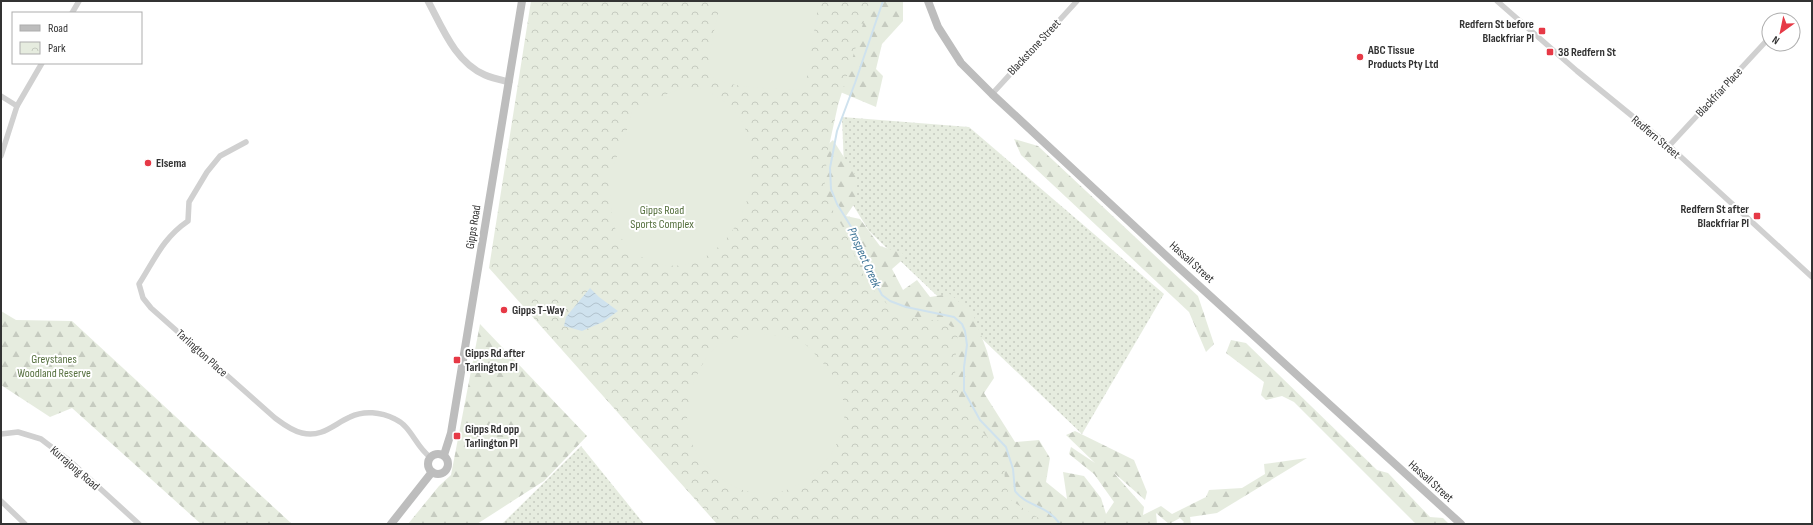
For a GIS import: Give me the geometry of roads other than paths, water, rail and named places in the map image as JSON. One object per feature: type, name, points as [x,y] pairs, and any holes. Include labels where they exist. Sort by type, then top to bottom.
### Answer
[{"type":"main road","name":"Gipps Road","points":[[444,455],[451,433],[522,1]]},
{"type":"main road","name":"Hassall Street","points":[[928,1],[938,27],[961,63],[992,94],[1169,258],[1461,524]]},
{"type":"main road","points":[[438,453],[444,455],[449,463],[448,468],[440,474],[432,472],[428,467],[430,457],[438,453]]},
{"type":"main road","points":[[391,524],[432,472]]},
{"type":"street","points":[[73,12],[79,1]]},
{"type":"street","points":[[428,1],[454,48],[465,61],[484,75],[509,82]]},
{"type":"street","name":"Blackstone Street","points":[[992,94],[1077,1]]},
{"type":"street","name":"Redfern Street","points":[[1496,1],[1576,71],[1669,146],[1812,277]]},
{"type":"street","name":"Blackfriar Place","points":[[1669,146],[1761,47]]},
{"type":"street","points":[[1,156],[16,106],[41,64]]},
{"type":"street","points":[[1,96],[16,106]]},
{"type":"street","name":"Tarlington Place","points":[[246,142],[220,156],[204,177],[189,202],[188,221],[176,229],[166,239],[140,284],[143,298],[151,308],[269,413],[290,428],[302,434],[317,434],[332,428],[350,417],[365,412],[380,414],[396,419],[406,427],[425,453],[430,457]]},
{"type":"street","name":"Kurrajong Road","points":[[1,434],[18,432],[41,439],[71,462],[139,524]]},
{"type":"street","points":[[1,501],[24,524]]},
{"type":"water","points":[[590,288],[599,297],[618,311],[603,322],[582,331],[564,326],[566,317]]},
{"type":"waterway","name":"Prospect Creek","points":[[883,1],[837,131],[830,168],[831,189],[837,204],[855,233],[872,276],[882,295],[890,301],[906,307],[954,317],[962,324],[965,331],[967,345],[964,367],[964,391],[980,420],[1006,447],[1013,469],[1015,491],[1025,500],[1055,517],[1060,524]]},
{"type":"place","name":"Redfern St before Blackfriar Pl","points":[[1542,31]]},
{"type":"place","name":"38 Redfern St","points":[[1550,52]]},
{"type":"place","name":"ABC Tissue Products Pty Ltd","points":[[1360,57]]},
{"type":"place","name":"Elsema","points":[[148,163]]},
{"type":"place","name":"Redfern St after Blackfriar Pl","points":[[1757,216]]},
{"type":"place","name":"Gipps T-Way","points":[[504,310]]},
{"type":"place","name":"Gipps Rd after Tarlington Pl","points":[[457,360]]},
{"type":"place","name":"Gipps Rd opp Tarlington Pl","points":[[457,436]]},
{"type":"park label","name":"Gipps Road Sports Complex","points":[[662,217]]},
{"type":"park label","name":"Greystanes Woodland Reserve","points":[[54,366]]}]
